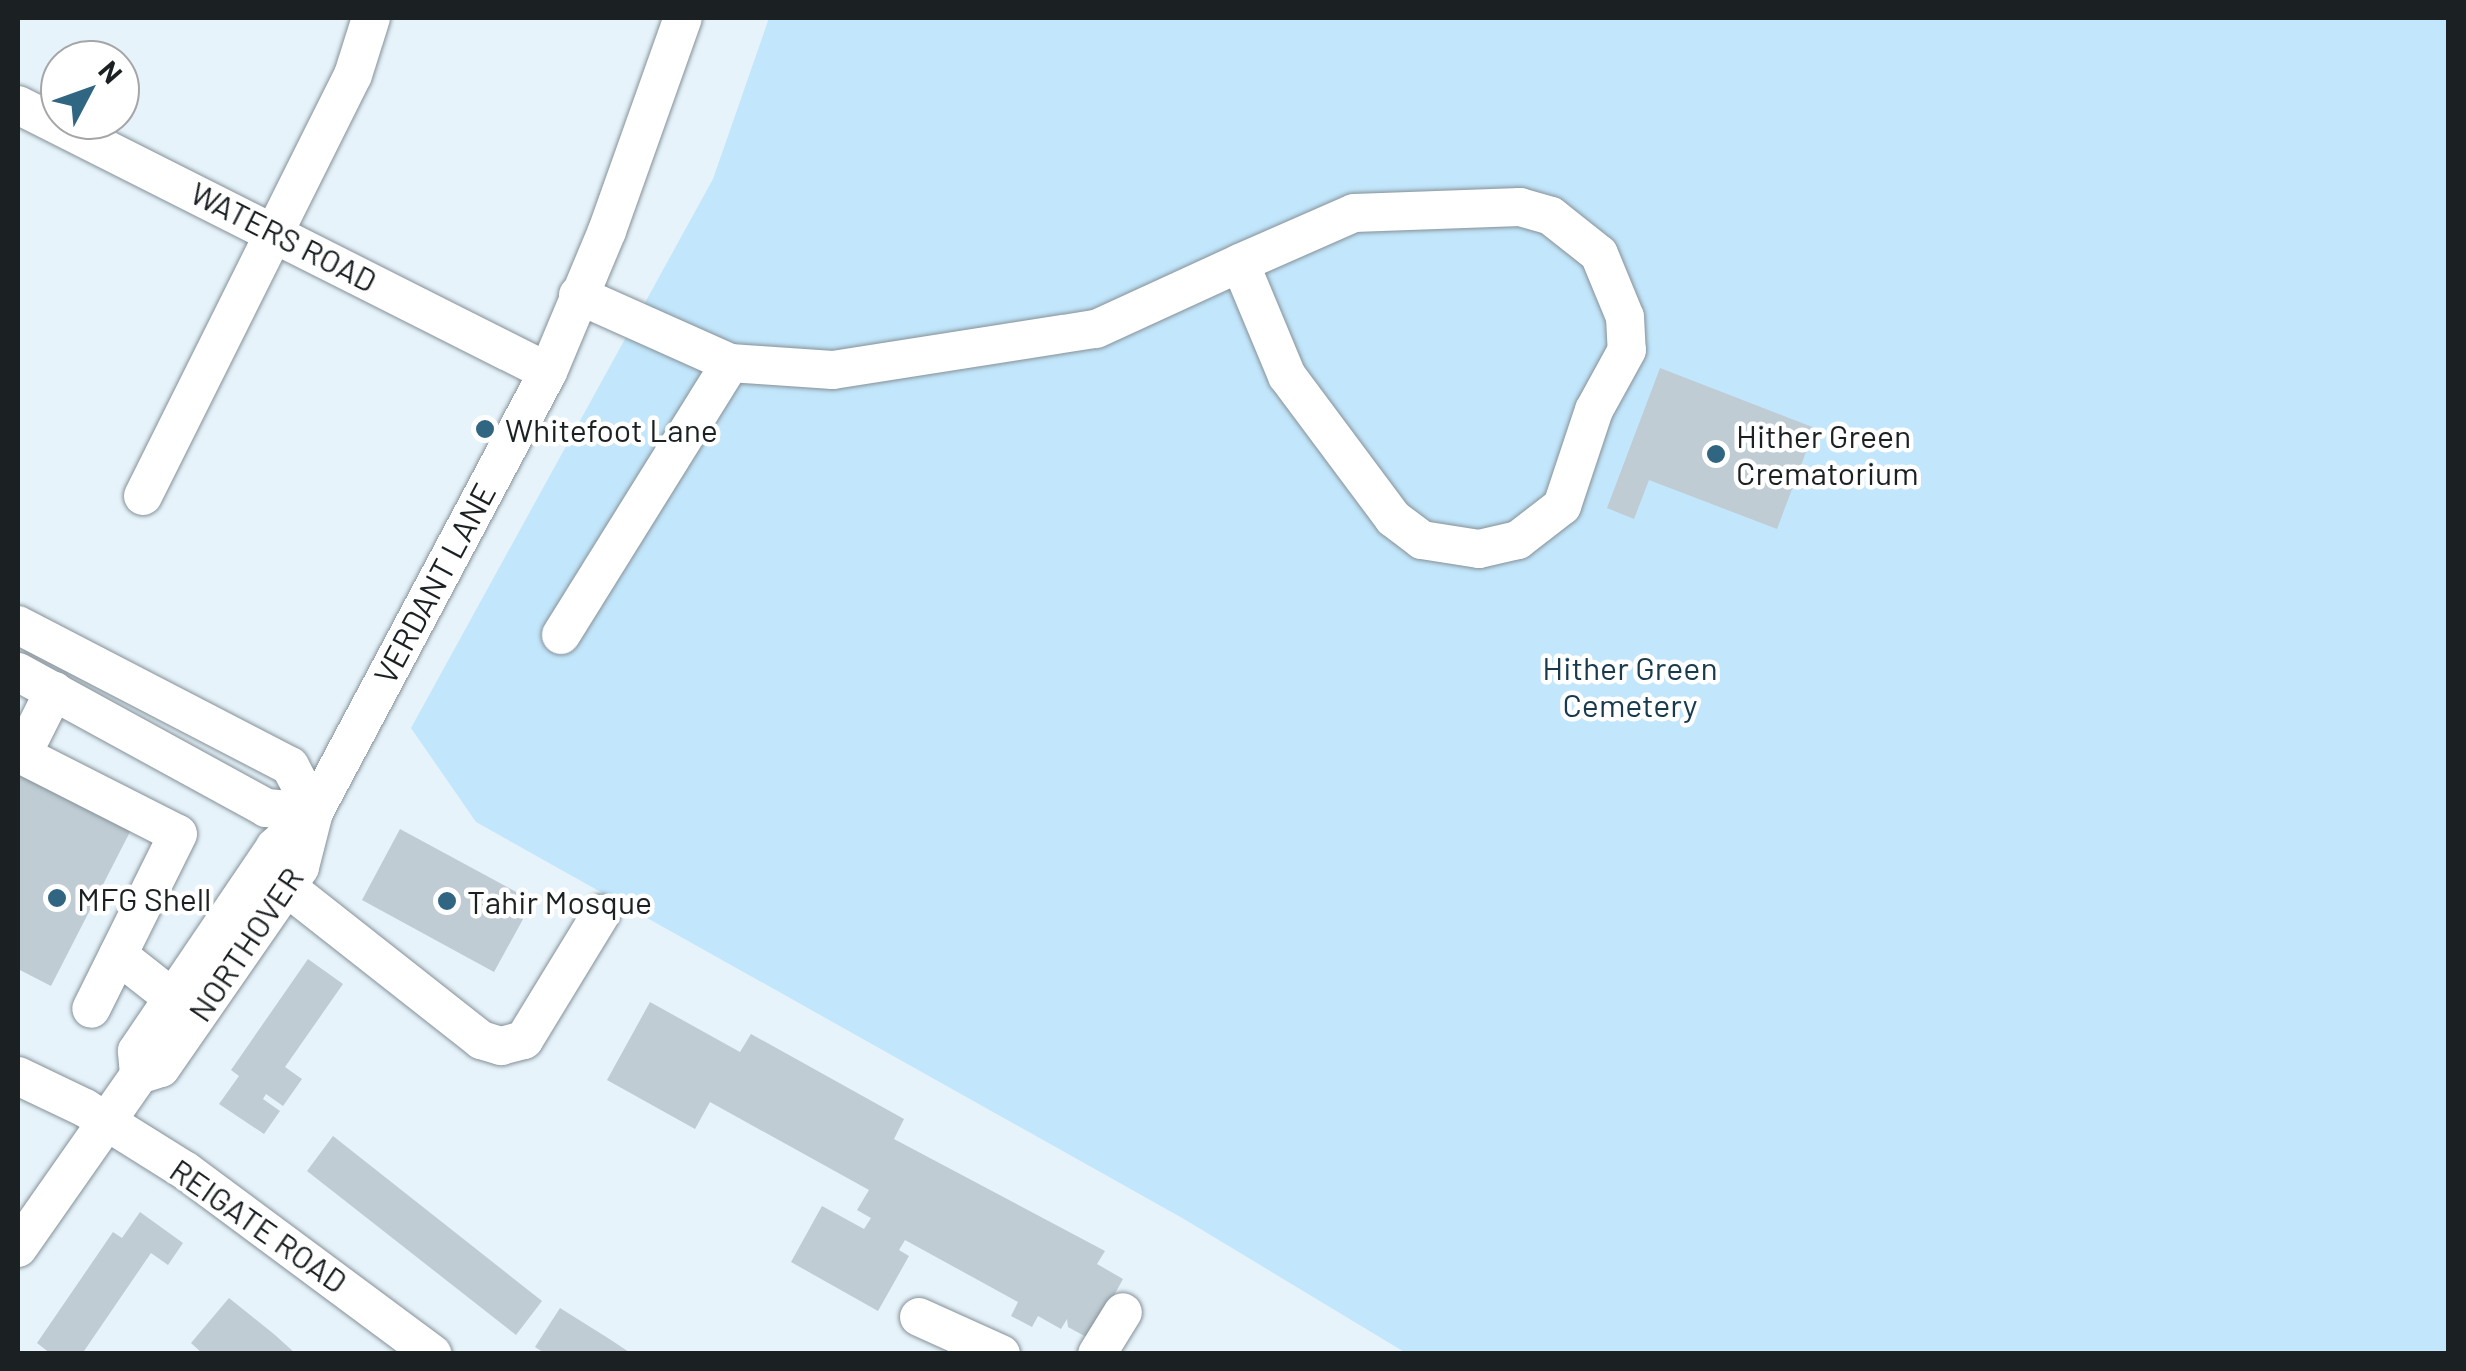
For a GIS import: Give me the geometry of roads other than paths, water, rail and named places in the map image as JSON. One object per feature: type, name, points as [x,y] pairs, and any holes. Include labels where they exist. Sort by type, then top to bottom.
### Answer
[{"type":"street","points":[[143,496],[353,75],[371,18]]},
{"type":"street","name":"VERDANT LANE","points":[[314,812],[548,372],[683,18]]},
{"type":"street","name":"WATERS ROAD","points":[[18,105],[275,231],[548,372]]},
{"type":"street","points":[[578,295],[730,363],[834,370],[1096,328],[1240,263],[1354,214],[1448,205],[1520,207],[1577,232],[1600,254],[1616,286],[1627,350],[1594,410],[1562,506],[1543,527],[1518,540],[1479,549],[1422,540],[1407,529],[1361,483],[1287,376],[1240,263]]},
{"type":"street","points":[[561,634],[730,363]]},
{"type":"street","points":[[18,624],[290,766],[314,812]]},
{"type":"street","points":[[18,672],[266,808],[314,812]]},
{"type":"street","points":[[54,691],[20,754],[178,834],[91,1009]]},
{"type":"street","name":"NORTHOVER","points":[[139,1075],[161,1068],[288,888],[314,812]]},
{"type":"street","name":"NORTHOVER","points":[[18,1248],[139,1075],[138,1051],[274,846],[314,812]]},
{"type":"street","points":[[288,888],[482,1040],[501,1046],[524,1040],[600,914]]},
{"type":"street","points":[[118,955],[174,999]]},
{"type":"street","name":"REIGATE ROAD","points":[[18,1076],[107,1122],[272,1230],[410,1347]]},
{"type":"street","points":[[1097,1354],[1123,1312]]},
{"type":"street","points":[[920,1317],[1001,1354]]},
{"type":"place","name":"Whitefoot Lane","points":[[485,429]]},
{"type":"place","name":"Hither Green Crematorium","points":[[1716,454]]},
{"type":"place","name":"MFG Shell","points":[[57,898]]},
{"type":"place","name":"Tahir Mosque","points":[[447,901]]},
{"type":"park label","name":"Hither Green Cemetery","points":[[1630,686]]}]
